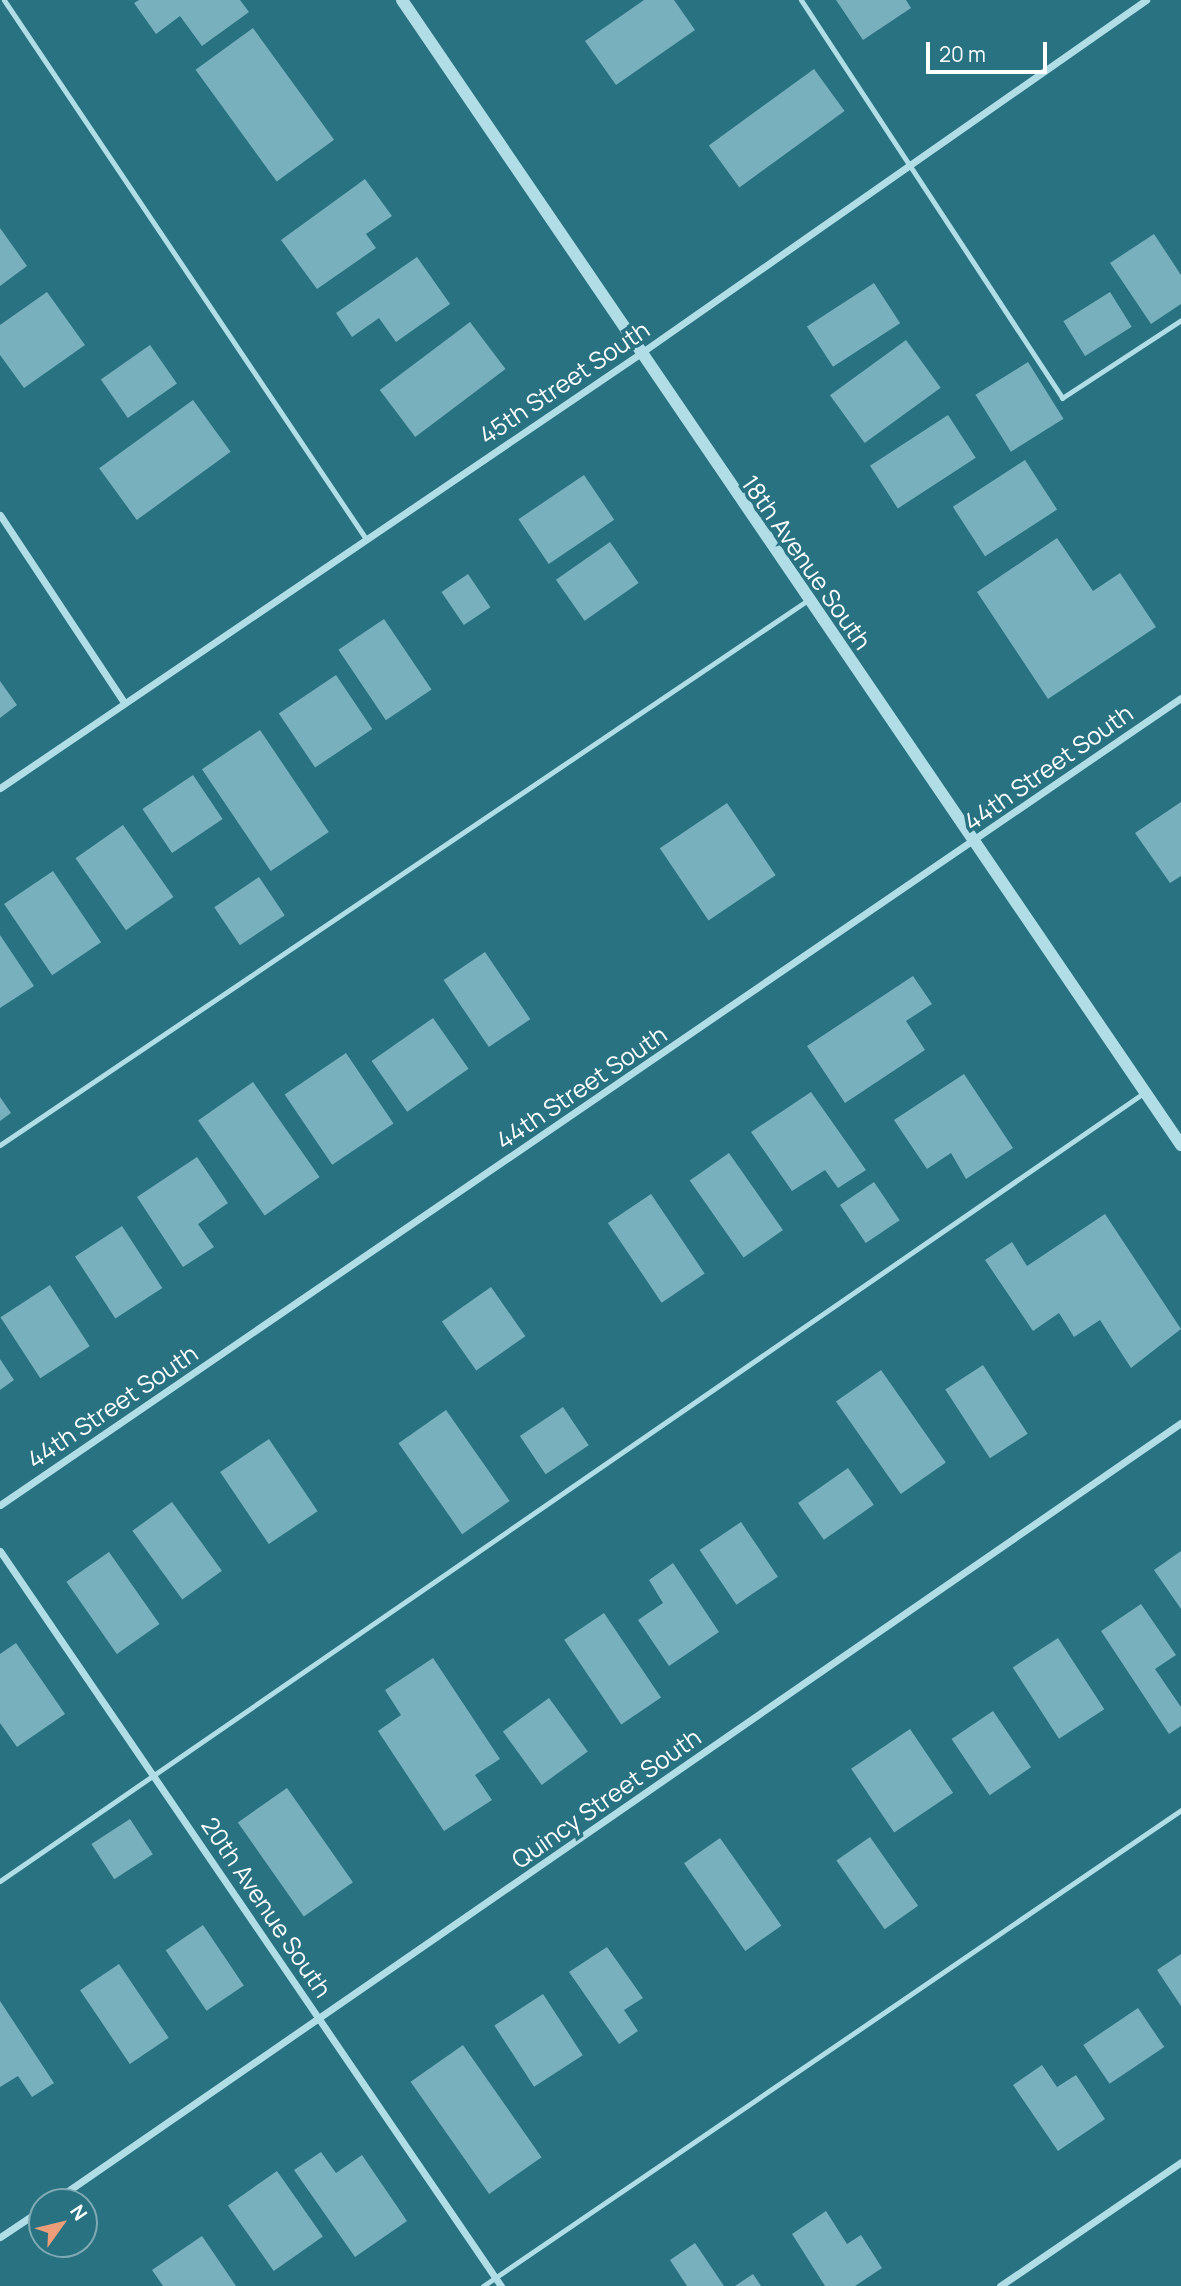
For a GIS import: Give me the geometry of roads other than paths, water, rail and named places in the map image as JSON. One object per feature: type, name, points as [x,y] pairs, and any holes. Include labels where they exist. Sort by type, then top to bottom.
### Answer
[{"type":"street","name":"18th Avenue South","points":[[402,0],[638,355],[1181,1145]]},
{"type":"street","name":"45th Street South","points":[[0,788],[638,355],[1146,0]]},
{"type":"street","points":[[0,515],[124,702]]},
{"type":"street","name":"44th Street South","points":[[0,1505],[975,842],[1181,698]]},
{"type":"street","name":"Quincy Street South","points":[[73,2188],[1181,1423]]},
{"type":"street","name":"20th Avenue South","points":[[0,1551],[501,2286]]},
{"type":"street","points":[[1000,2286],[1181,2162]]},
{"type":"street","points":[[0,2237],[28,2218]]},
{"type":"lane","points":[[4,0],[366,539]]},
{"type":"lane","points":[[801,0],[1062,398],[1181,320]]},
{"type":"lane","points":[[0,1144],[807,600]]},
{"type":"lane","points":[[0,1881],[1145,1092]]},
{"type":"lane","points":[[483,2286],[1181,1810]]}]
